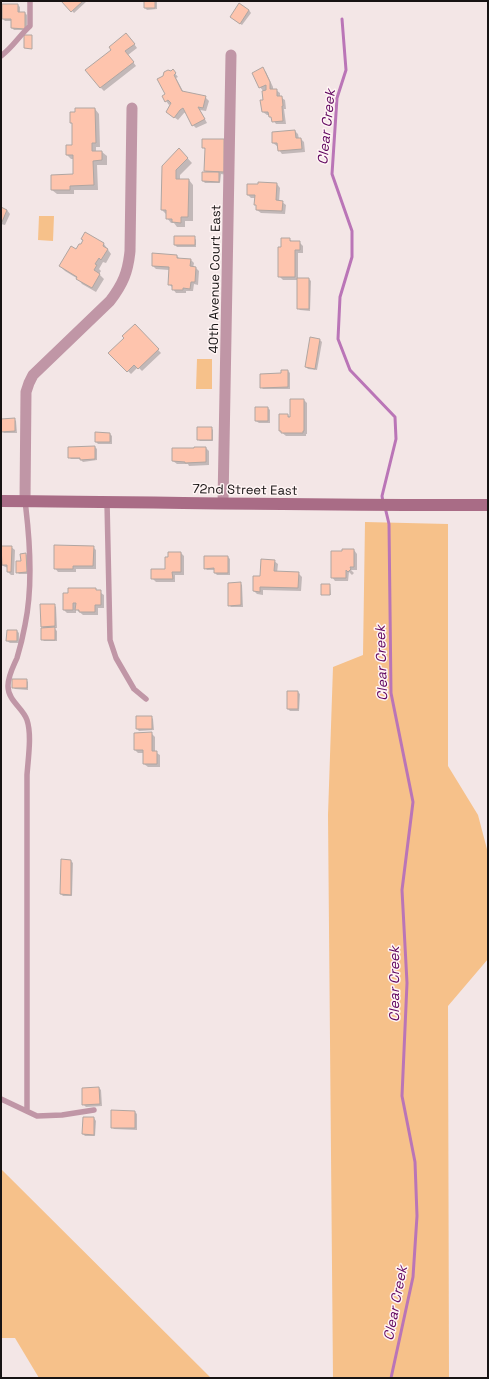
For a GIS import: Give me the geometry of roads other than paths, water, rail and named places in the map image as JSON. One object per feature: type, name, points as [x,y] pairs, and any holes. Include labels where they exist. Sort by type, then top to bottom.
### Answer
[{"type":"main road","name":"72nd Street East","points":[[1,501],[488,505]]},
{"type":"street","name":"40th Avenue Court East","points":[[223,503],[232,55]]},
{"type":"street","points":[[25,501],[26,392],[28,383],[33,375],[110,301],[120,288],[125,278],[130,251],[132,108]]},
{"type":"lane","points":[[1,56],[12,47],[20,34],[30,26],[30,1]]},
{"type":"lane","points":[[25,501],[28,523],[29,585],[25,624],[17,657],[11,670],[8,687],[12,700],[27,720],[29,734],[27,775],[28,1111]]},
{"type":"lane","points":[[108,502],[110,640],[116,658],[134,689],[146,698]]},
{"type":"lane","points":[[1,1099],[37,1116],[62,1116],[94,1110]]},
{"type":"waterway","name":"Clear Creek","points":[[342,19],[346,70],[337,98],[332,174],[352,231],[352,257],[340,297],[338,339],[350,370],[395,417],[396,439],[382,496],[383,502]]},
{"type":"waterway","name":"Clear Creek","points":[[385,507],[389,524],[391,693],[413,802],[402,890],[407,983],[402,1096],[415,1162],[417,1216],[413,1277],[391,1378]]}]
